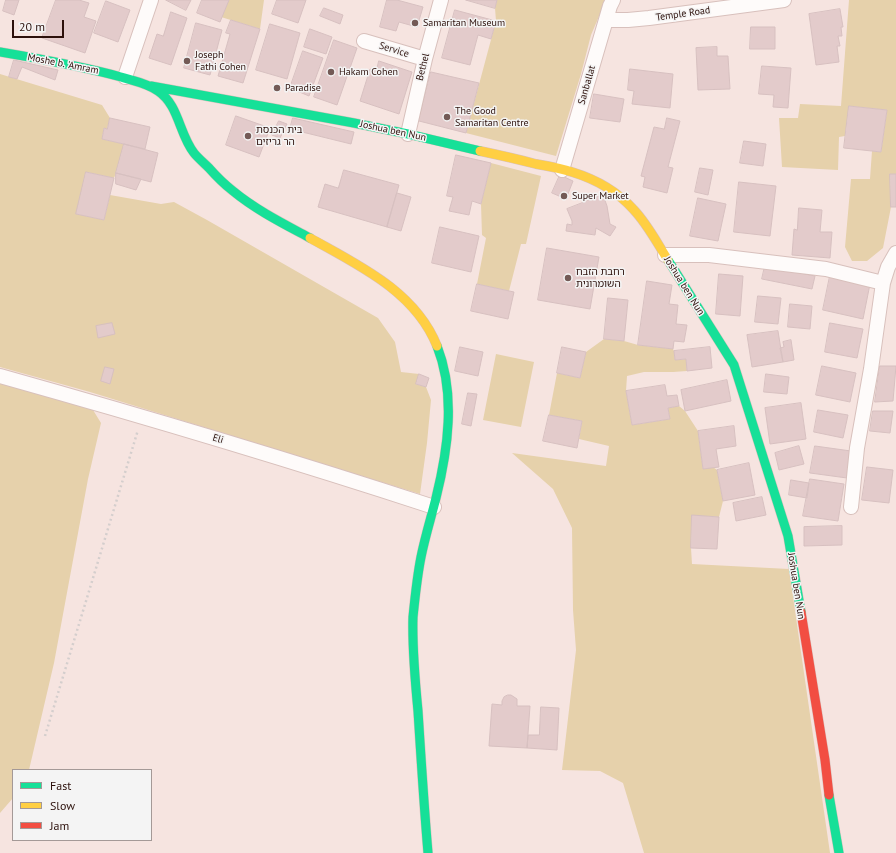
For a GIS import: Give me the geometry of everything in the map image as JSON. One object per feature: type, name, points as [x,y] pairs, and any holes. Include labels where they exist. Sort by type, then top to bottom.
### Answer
[{"type":"street","points":[[125,77],[151,0]]},
{"type":"street","name":"Bethel","points":[[408,134],[441,0]]},
{"type":"street","name":"Sanballat","points":[[562,170],[613,0]]},
{"type":"street","name":"Temple Road","points":[[606,20],[649,18],[784,0]]},
{"type":"street","name":"Service","points":[[364,41],[425,60]]},
{"type":"street","name":"Moshe b. 'Amram","points":[[0,52],[56,61],[125,77],[151,86]]},
{"type":"street","points":[[151,86],[158,89],[165,95],[172,106],[193,151],[228,187],[260,209],[358,265],[392,288],[419,314],[438,346],[444,363],[448,383],[448,432],[441,476],[421,558],[413,624],[428,853]]},
{"type":"street","name":"Joshua ben Nun","points":[[151,86],[408,134],[562,170],[588,178],[603,185],[618,194],[642,218],[652,231],[665,255],[734,364],[788,536],[839,853]]},
{"type":"street","points":[[851,507],[857,448],[871,368],[883,283],[888,267],[896,253]]},
{"type":"street","points":[[665,255],[710,255],[826,269],[883,283]]},
{"type":"street","name":"Eli","points":[[0,376],[142,416],[345,478],[434,507]]},
{"type":"path","points":[[45,736],[142,416]]},
{"type":"shaded area","points":[[229,0],[264,0],[260,29],[221,17]]},
{"type":"shaded area","points":[[497,0],[606,0],[591,35],[581,74],[556,156],[466,133],[496,21],[495,8]]},
{"type":"shaded area","points":[[849,0],[896,0],[896,174],[890,174],[891,207],[883,248],[867,261],[852,261],[845,247],[851,179],[870,179],[872,151],[881,152],[887,110],[849,106],[845,136],[839,137],[838,170],[782,167],[779,118],[798,118],[800,104],[841,106]]},
{"type":"shaded area","points":[[0,74],[102,105],[110,118],[107,129],[104,128],[102,139],[124,144],[116,173],[114,178],[86,172],[77,214],[104,220],[110,195],[161,204],[174,202],[378,318],[395,342],[401,372],[419,374],[416,384],[426,387],[431,400],[420,494],[90,392],[0,367]]},
{"type":"shaded area","points":[[491,163],[541,176],[526,244],[521,244],[509,291],[477,284],[486,238],[482,235],[481,204]]},
{"type":"shaded area","points":[[604,339],[673,349],[675,360],[686,359],[687,371],[644,372],[627,376],[626,391],[632,425],[670,419],[668,408],[679,406],[685,411],[698,431],[703,469],[713,467],[717,470],[723,501],[719,517],[692,516],[692,564],[789,569],[830,853],[644,853],[623,783],[600,771],[562,770],[576,650],[573,610],[572,528],[553,489],[512,453],[606,466],[609,446],[579,439],[582,421],[549,415],[557,373],[580,378],[586,352]]},
{"type":"shaded area","points":[[496,354],[534,362],[521,427],[483,420]]},
{"type":"shaded area","points":[[0,383],[93,410],[101,423],[88,479],[54,663],[29,769],[12,769],[12,799],[0,813]]},
{"type":"building","points":[[6,0],[19,0],[14,15],[3,11]]},
{"type":"building","points":[[56,0],[79,0],[89,3],[84,17],[96,21],[85,53],[42,38]]},
{"type":"building","points":[[166,0],[191,0],[186,10]]},
{"type":"building","points":[[202,0],[229,0],[220,22],[197,13]]},
{"type":"building","points":[[277,0],[306,0],[298,23],[272,14]]},
{"type":"building","points":[[387,0],[397,0],[423,7],[417,27],[399,22],[396,31],[380,27]]},
{"type":"building","points":[[466,0],[497,0],[495,8]]},
{"type":"building","points":[[106,1],[130,10],[118,42],[94,33]]},
{"type":"building","points":[[324,8],[343,15],[340,24],[320,16]]},
{"type":"building","points":[[840,9],[843,27],[841,27],[842,36],[838,36],[840,46],[837,46],[839,62],[816,65],[809,14]]},
{"type":"building","points":[[455,10],[496,21],[491,39],[478,35],[470,65],[442,58]]},
{"type":"building","points":[[171,12],[187,18],[171,65],[149,58],[157,34],[163,36]]},
{"type":"building","points":[[231,20],[260,29],[243,83],[218,76],[230,34],[226,33]]},
{"type":"building","points":[[196,23],[222,30],[210,75],[184,68]]},
{"type":"building","points":[[270,24],[300,33],[287,79],[256,70]]},
{"type":"building","points":[[751,27],[775,27],[775,49],[750,49]]},
{"type":"building","points":[[310,29],[332,37],[326,54],[304,47]]},
{"type":"building","points":[[334,40],[357,48],[337,105],[314,97]]},
{"type":"building","points":[[717,47],[717,56],[728,56],[730,89],[698,90],[696,48]]},
{"type":"building","points":[[303,51],[323,58],[309,96],[290,88]]},
{"type":"building","points":[[14,60],[58,70],[55,80],[22,67],[17,79],[9,77]]},
{"type":"building","points":[[379,61],[412,72],[399,114],[360,101],[370,69],[376,71]]},
{"type":"building","points":[[762,66],[791,68],[788,108],[773,107],[774,95],[759,94]]},
{"type":"building","points":[[630,69],[673,74],[670,108],[632,104],[634,91],[628,90]]},
{"type":"building","points":[[431,72],[479,83],[466,133],[419,121]]},
{"type":"building","points":[[594,94],[624,99],[620,122],[590,118]]},
{"type":"building","points":[[849,106],[887,110],[881,152],[844,148]]},
{"type":"building","name":"בית הכנסת הר גריזים","points":[[236,116],[270,128],[259,157],[226,145]]},
{"type":"building","points":[[110,118],[150,127],[145,149],[102,139],[104,128],[107,129]]},
{"type":"building","points":[[293,118],[354,132],[351,144],[290,129]]},
{"type":"building","points":[[667,118],[680,121],[668,167],[673,168],[667,193],[643,187],[645,177],[641,176],[654,127],[664,129]]},
{"type":"building","points":[[279,121],[287,124],[280,138],[272,135]]},
{"type":"building","points":[[744,141],[766,144],[763,166],[740,163]]},
{"type":"building","points":[[124,144],[158,153],[151,182],[116,173]]},
{"type":"building","points":[[456,155],[491,163],[481,204],[472,201],[469,215],[449,211],[453,197],[447,196]]},
{"type":"building","points":[[700,168],[713,170],[708,195],[695,192]]},
{"type":"building","points":[[344,170],[399,185],[387,227],[318,207],[325,184],[338,188]]},
{"type":"building","points":[[86,172],[114,178],[104,220],[76,214]]},
{"type":"building","points":[[116,173],[141,179],[136,190],[116,184]]},
{"type":"building","points":[[890,174],[896,174],[896,207],[891,207]]},
{"type":"building","points":[[560,175],[573,181],[566,199],[552,193]]},
{"type":"building","points":[[739,182],[776,186],[770,236],[734,232]]},
{"type":"building","points":[[397,193],[411,197],[401,231],[387,227]]},
{"type":"building","points":[[603,195],[607,206],[610,224],[616,227],[610,236],[596,228],[595,235],[566,231],[567,224],[572,225],[567,209]]},
{"type":"building","points":[[698,198],[726,204],[718,241],[690,236]]},
{"type":"building","points":[[799,208],[822,210],[820,232],[832,232],[830,258],[792,255],[794,229],[797,230]]},
{"type":"building","points":[[440,227],[479,236],[471,272],[432,263]]},
{"type":"building","name":"רחבת הזבח השומרונית","points":[[547,248],[599,257],[590,309],[538,300]]},
{"type":"building","points":[[765,266],[815,276],[812,289],[762,279]]},
{"type":"building","points":[[719,274],[743,276],[740,316],[716,314]]},
{"type":"building","points":[[830,276],[870,284],[863,319],[823,310]]},
{"type":"building","points":[[647,281],[672,285],[669,304],[678,305],[676,324],[687,325],[684,342],[674,341],[673,349],[638,345]]},
{"type":"building","points":[[477,284],[514,292],[508,319],[471,311]]},
{"type":"building","points":[[758,296],[781,298],[778,324],[755,322]]},
{"type":"building","points":[[608,298],[628,300],[624,341],[604,339]]},
{"type":"building","points":[[790,304],[812,306],[810,329],[788,327]]},
{"type":"building","points":[[112,323],[115,334],[98,338],[96,326]]},
{"type":"building","points":[[830,323],[863,329],[857,358],[825,352]]},
{"type":"building","points":[[778,331],[783,362],[752,367],[747,335]]},
{"type":"building","points":[[791,340],[794,360],[783,362],[780,348],[784,347],[783,342]]},
{"type":"building","points":[[460,347],[483,352],[478,376],[455,371]]},
{"type":"building","points":[[562,347],[586,352],[580,378],[557,373]]},
{"type":"building","points":[[710,347],[712,368],[687,371],[686,359],[675,360],[674,351]]},
{"type":"building","points":[[822,366],[856,373],[850,402],[816,395]]},
{"type":"building","points":[[880,366],[896,366],[893,401],[875,402]]},
{"type":"building","points":[[105,367],[114,369],[110,384],[101,381]]},
{"type":"building","points":[[419,374],[429,378],[426,387],[416,384]]},
{"type":"building","points":[[766,374],[789,377],[787,394],[764,392]]},
{"type":"building","points":[[727,380],[731,401],[685,411],[681,390]]},
{"type":"building","points":[[665,385],[667,396],[677,395],[679,406],[668,408],[670,419],[632,425],[626,391]]},
{"type":"building","points":[[468,393],[477,394],[471,426],[462,424]]},
{"type":"building","points":[[801,403],[806,439],[770,444],[765,408]]},
{"type":"building","points":[[818,410],[848,415],[843,438],[814,432]]},
{"type":"building","points":[[873,411],[893,411],[890,433],[870,431]]},
{"type":"building","points":[[549,415],[582,421],[577,448],[543,441]]},
{"type":"building","points":[[734,426],[736,446],[716,449],[719,467],[703,469],[698,431]]},
{"type":"building","points":[[799,446],[804,464],[779,470],[775,453]]},
{"type":"building","points":[[815,446],[851,451],[847,478],[810,473]]},
{"type":"building","points":[[749,463],[755,495],[723,501],[717,470]]},
{"type":"building","points":[[867,467],[893,470],[889,503],[862,500]]},
{"type":"building","points":[[810,479],[844,484],[838,521],[803,516]]},
{"type":"building","points":[[791,480],[809,483],[807,498],[789,495]]},
{"type":"building","points":[[762,497],[766,515],[736,521],[733,503]]},
{"type":"building","points":[[692,515],[719,517],[717,549],[691,548]]},
{"type":"building","points":[[842,526],[842,545],[804,546],[804,527]]},
{"type":"building","points":[[511,695],[517,699],[517,706],[530,706],[527,748],[489,746],[492,704],[502,705],[504,697]]},
{"type":"building","points":[[541,707],[559,708],[557,750],[527,748],[528,735],[539,735]]},
{"type":"traffic: fast","points":[[0,52],[91,69],[136,81],[154,88],[165,97],[175,112],[185,137],[194,153],[220,180],[251,204],[310,238]]},
{"type":"traffic: fast","points":[[151,86],[354,123],[480,151]]},
{"type":"traffic: fast","points":[[668,260],[734,365],[788,536],[801,612]]},
{"type":"traffic: fast","points":[[428,853],[414,664],[413,617],[421,557],[436,498],[447,441],[447,383],[437,346]]},
{"type":"traffic: fast","points":[[829,795],[839,853]]},
{"type":"traffic: slow","points":[[480,151],[554,167],[589,178],[606,187],[628,203],[648,228],[668,260]]},
{"type":"traffic: slow","points":[[310,238],[365,270],[400,295],[415,310],[427,327],[437,346]]},
{"type":"traffic: jam","points":[[801,612],[825,760],[829,795]]},
{"type":"place","name":"Samaritan Museum","points":[[415,23]]},
{"type":"place","name":"Joseph Fathi Cohen","points":[[187,61]]},
{"type":"place","name":"Hakam Cohen","points":[[331,72]]},
{"type":"place","name":"Paradise","points":[[277,88]]},
{"type":"place","name":"The Good Samaritan Centre","points":[[447,117]]},
{"type":"place","name":"בית הכנסת הר גריזים","points":[[248,136]]},
{"type":"place","name":"Super Market","points":[[564,196]]},
{"type":"place","name":"רחבת הזבח השומרונית","points":[[568,278]]}]
